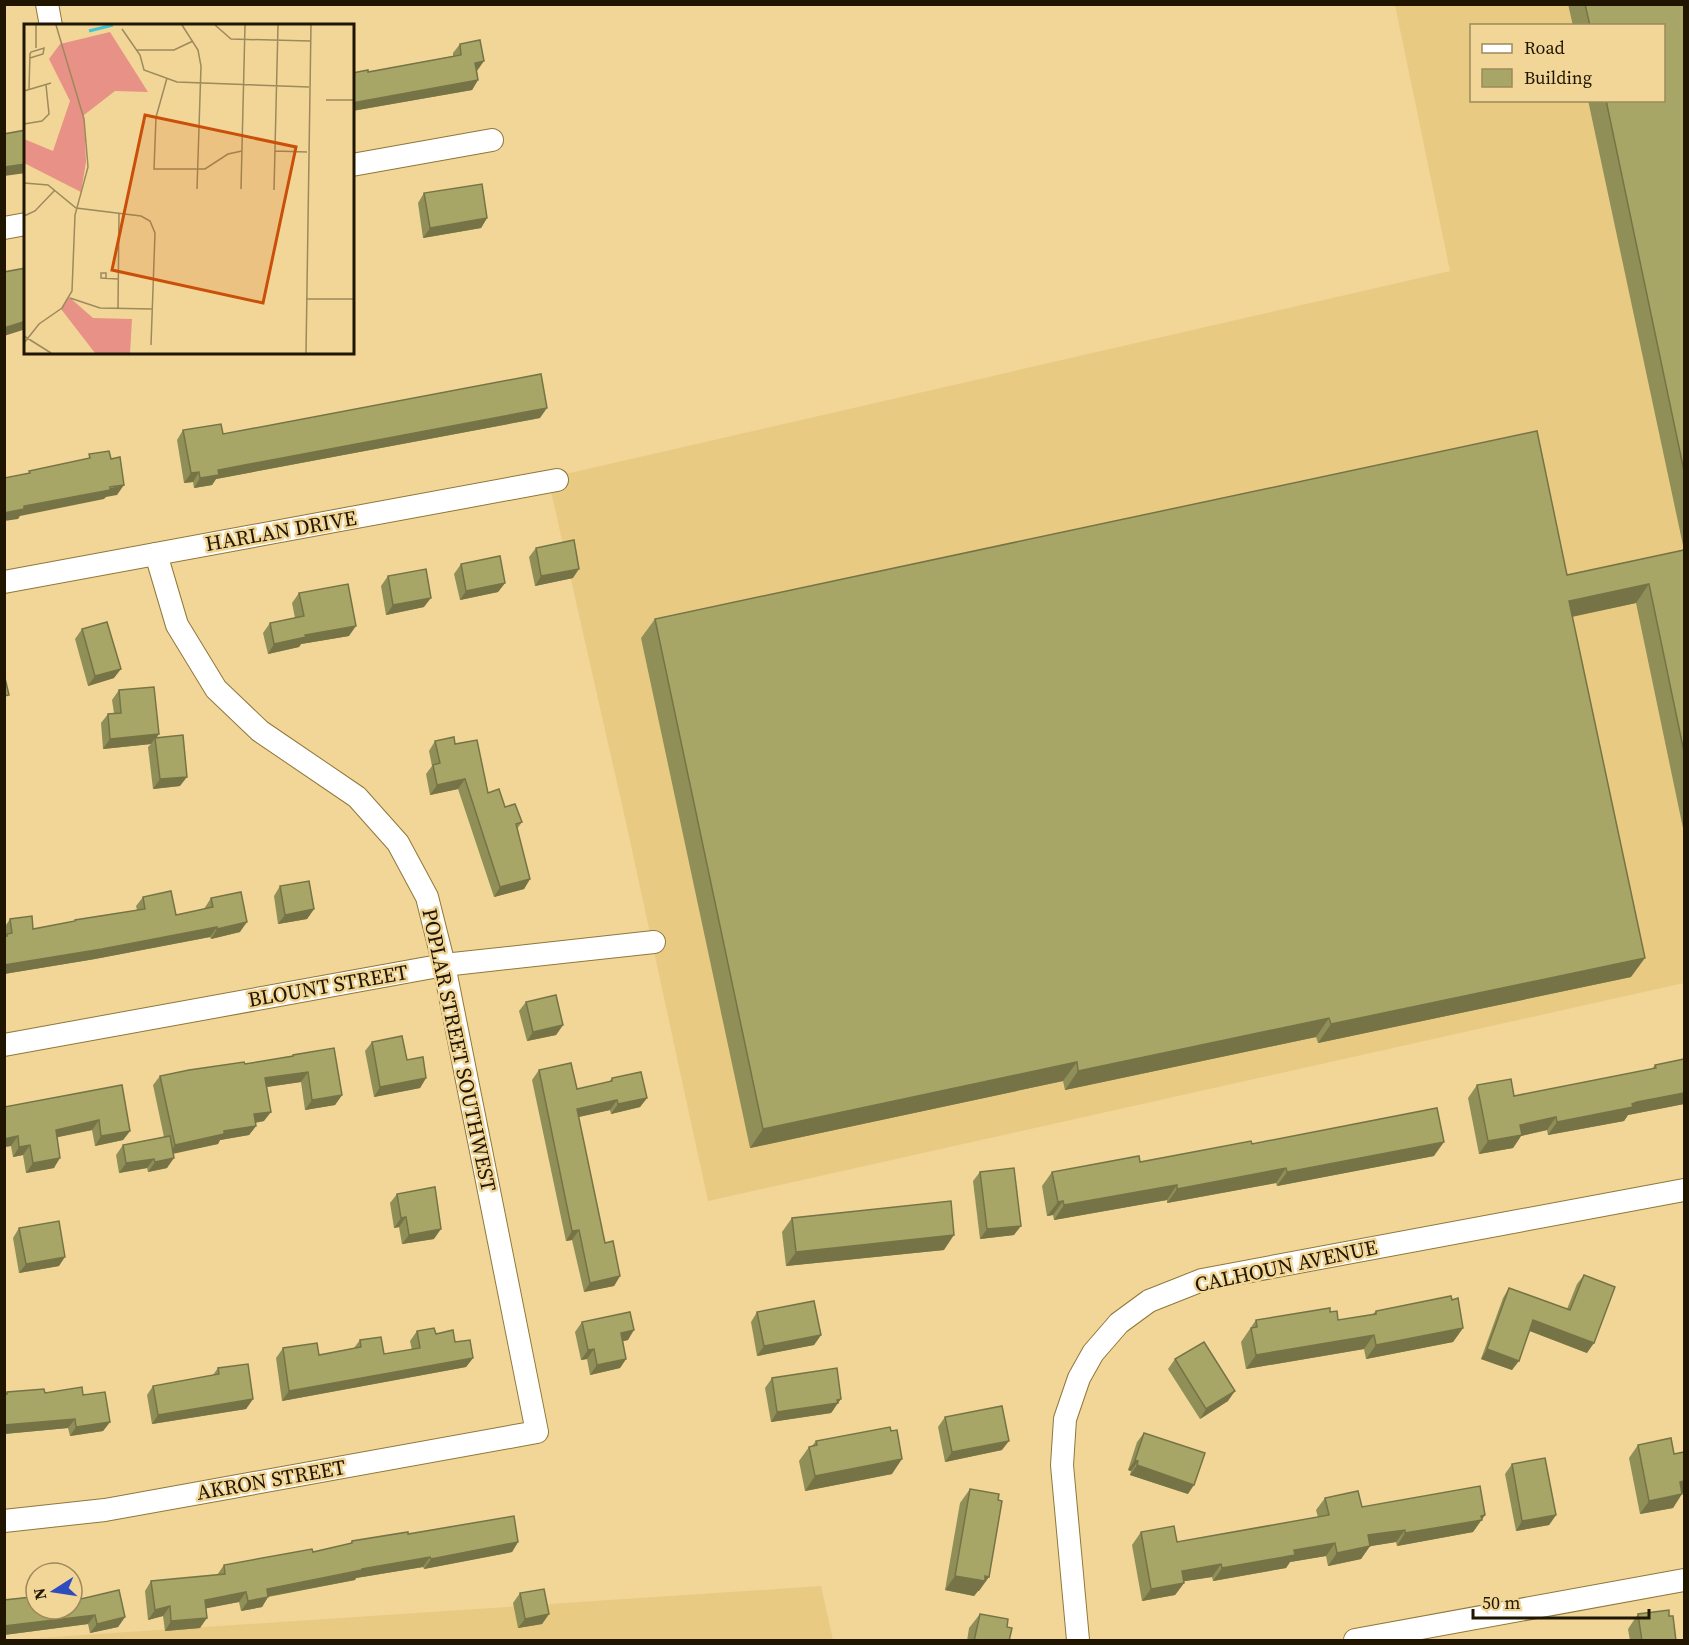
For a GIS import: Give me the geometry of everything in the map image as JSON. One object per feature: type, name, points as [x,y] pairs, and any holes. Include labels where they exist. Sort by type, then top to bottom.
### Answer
[{"type":"street","points":[[47,4],[51,24]]},
{"type":"street","points":[[354,165],[492,140]]},
{"type":"street","points":[[4,228],[24,224]]},
{"type":"street","name":"HARLAN DRIVE","points":[[4,582],[557,480]]},
{"type":"street","name":"POPLAR STREET SOUTHWEST","points":[[156,554],[177,625],[216,689],[260,731],[357,797],[398,843],[427,897],[444,965],[537,1432]]},
{"type":"street","name":"BLOUNT STREET","points":[[4,1045],[444,965],[654,942]]},
{"type":"street","name":"CALHOUN AVENUE","points":[[1078,1641],[1062,1465],[1065,1419],[1079,1377],[1093,1353],[1119,1323],[1149,1301],[1202,1280],[1684,1190]]},
{"type":"street","name":"AKRON STREET","points":[[4,1521],[105,1510],[537,1432]]},
{"type":"street","points":[[1355,1641],[1684,1580]]},
{"type":"shaded area","points":[[1395,5],[1684,5],[1684,983],[708,1201],[548,478],[1450,271]]},
{"type":"shaded area","points":[[821,1586],[833,1640],[8,1640]]},
{"type":"building","points":[[1585,4],[1684,4],[1684,471],[1606,102],[1665,102],[1665,24],[1590,24]]},
{"type":"building","points":[[480,40],[484,61],[475,63],[478,80],[354,103],[354,73],[461,55],[460,44]]},
{"type":"building","points":[[24,130],[24,164],[4,167],[4,134]]},
{"type":"building","points":[[482,184],[487,218],[430,228],[424,193]]},
{"type":"building","points":[[24,268],[24,322],[4,328],[4,272]]},
{"type":"building","points":[[541,374],[547,408],[218,470],[219,475],[200,478],[199,472],[191,473],[183,430],[221,424],[223,434]]},
{"type":"building","points":[[1537,431],[1567,575],[1684,550],[1684,752],[1649,584],[1569,601],[1645,958],[1331,1024],[1329,1018],[1078,1071],[1077,1062],[763,1129],[655,619]]},
{"type":"building","points":[[109,451],[111,459],[120,457],[124,485],[110,487],[110,490],[24,506],[24,509],[4,513],[4,478],[90,458],[89,454]]},
{"type":"building","points":[[574,540],[579,569],[541,576],[536,548]]},
{"type":"building","points":[[500,556],[505,583],[466,591],[461,564]]},
{"type":"building","points":[[426,569],[431,598],[393,605],[388,576]]},
{"type":"building","points":[[348,584],[356,626],[305,635],[306,637],[274,644],[270,623],[304,616],[299,593]]},
{"type":"building","points":[[107,622],[121,669],[95,676],[82,629]]},
{"type":"building","points":[[4,674],[9,695],[4,696]]},
{"type":"building","points":[[154,687],[159,734],[110,739],[108,714],[121,713],[119,690]]},
{"type":"building","points":[[183,735],[187,777],[160,779],[155,738]]},
{"type":"building","points":[[454,737],[455,744],[477,740],[488,793],[499,789],[505,807],[515,804],[522,822],[516,824],[530,879],[500,887],[465,779],[437,785],[433,765],[440,763],[435,741]]},
{"type":"building","points":[[309,881],[314,909],[285,915],[280,886]]},
{"type":"building","points":[[171,891],[176,915],[213,907],[211,898],[241,892],[247,922],[4,965],[4,937],[12,933],[10,919],[32,916],[33,929],[145,909],[143,897]]},
{"type":"building","points":[[556,995],[563,1025],[533,1032],[526,1002]]},
{"type":"building","points":[[402,1036],[407,1060],[423,1057],[426,1078],[380,1087],[372,1042]]},
{"type":"building","points":[[334,1048],[342,1095],[312,1100],[308,1072],[265,1078],[271,1112],[254,1114],[256,1126],[224,1131],[224,1134],[175,1145],[160,1076]]},
{"type":"building","points":[[1684,1059],[1684,1093],[1637,1102],[1632,1104],[1633,1107],[1557,1122],[1556,1117],[1520,1125],[1522,1135],[1488,1141],[1477,1085],[1511,1079],[1514,1096],[1656,1068],[1655,1065]]},
{"type":"building","points":[[571,1063],[577,1089],[641,1072],[647,1098],[618,1104],[617,1100],[577,1109],[605,1243],[613,1241],[620,1276],[590,1283],[579,1230],[572,1231],[539,1070]]},
{"type":"building","points":[[122,1085],[130,1131],[101,1136],[99,1120],[56,1130],[60,1158],[33,1163],[30,1145],[19,1147],[18,1136],[4,1139],[4,1107]]},
{"type":"building","points":[[1437,1108],[1444,1142],[1287,1172],[1286,1168],[1177,1189],[1177,1185],[1064,1205],[1063,1201],[1058,1202],[1052,1172],[1139,1156],[1140,1162],[1251,1141],[1252,1144]]},
{"type":"building","points":[[170,1136],[174,1158],[155,1162],[154,1159],[126,1163],[123,1145]]},
{"type":"building","points":[[1014,1168],[1021,1226],[987,1229],[980,1172]]},
{"type":"building","points":[[435,1187],[441,1229],[409,1235],[406,1217],[401,1218],[397,1194]]},
{"type":"building","points":[[951,1201],[954,1235],[796,1252],[792,1218]]},
{"type":"building","points":[[59,1221],[65,1257],[26,1264],[19,1228]]},
{"type":"building","points":[[1584,1275],[1615,1287],[1594,1343],[1533,1320],[1519,1361],[1487,1349],[1509,1288],[1570,1310]]},
{"type":"building","points":[[1451,1296],[1452,1300],[1458,1298],[1463,1328],[1376,1345],[1374,1335],[1256,1355],[1251,1328],[1257,1327],[1256,1320],[1330,1308],[1330,1312],[1337,1311],[1338,1320],[1376,1314],[1376,1311]]},
{"type":"building","points":[[814,1301],[821,1335],[764,1346],[757,1312]]},
{"type":"building","points":[[630,1312],[634,1330],[621,1333],[626,1359],[597,1365],[594,1349],[588,1350],[582,1322]]},
{"type":"building","points":[[434,1328],[436,1334],[453,1330],[455,1342],[470,1340],[473,1358],[289,1391],[283,1348],[317,1343],[319,1355],[361,1347],[360,1340],[381,1337],[384,1354],[420,1348],[417,1331]]},
{"type":"building","points":[[1204,1342],[1235,1391],[1206,1409],[1175,1359]]},
{"type":"building","points":[[248,1364],[253,1399],[158,1415],[153,1386],[219,1374],[218,1368]]},
{"type":"building","points":[[837,1368],[841,1399],[837,1400],[838,1403],[777,1412],[772,1378]]},
{"type":"building","points":[[82,1387],[83,1395],[105,1392],[110,1422],[76,1427],[75,1419],[4,1425],[4,1394],[7,1392],[44,1389],[45,1393]]},
{"type":"building","points":[[1002,1406],[1009,1441],[952,1452],[945,1417]]},
{"type":"building","points":[[890,1427],[891,1431],[897,1430],[902,1459],[815,1476],[809,1447],[817,1445],[816,1441]]},
{"type":"building","points":[[1144,1433],[1205,1453],[1194,1485],[1137,1465],[1138,1461],[1135,1460]]},
{"type":"building","points":[[1671,1438],[1674,1454],[1684,1452],[1684,1481],[1680,1482],[1682,1494],[1649,1501],[1638,1445]]},
{"type":"building","points":[[1545,1458],[1556,1515],[1522,1521],[1512,1464]]},
{"type":"building","points":[[1480,1486],[1485,1515],[1481,1516],[1482,1520],[1405,1533],[1405,1530],[1368,1535],[1370,1546],[1337,1553],[1335,1543],[1294,1550],[1295,1555],[1222,1568],[1221,1564],[1182,1571],[1184,1583],[1151,1589],[1141,1532],[1174,1526],[1177,1542],[1329,1515],[1325,1498],[1358,1491],[1362,1507]]},
{"type":"building","points":[[970,1489],[999,1494],[998,1500],[1002,1501],[989,1577],[985,1576],[985,1581],[955,1576]]},
{"type":"building","points":[[514,1516],[518,1542],[431,1559],[430,1557],[362,1569],[267,1589],[268,1597],[248,1601],[246,1592],[205,1600],[207,1618],[171,1621],[170,1606],[155,1610],[151,1581],[225,1574],[224,1565],[312,1549],[313,1552],[352,1543],[352,1541]]},
{"type":"building","points":[[544,1589],[549,1614],[525,1619],[520,1593]]},
{"type":"building","points":[[119,1590],[125,1617],[97,1624],[95,1615],[84,1616],[84,1598]]},
{"type":"building","points":[[24,1598],[24,1621],[45,1621],[4,1626],[4,1600]]},
{"type":"building","points":[[1669,1610],[1669,1616],[1673,1616],[1676,1641],[1642,1641],[1638,1614]]},
{"type":"building","points":[[980,1614],[1008,1619],[1007,1627],[1012,1628],[1009,1641],[974,1641]]}]
